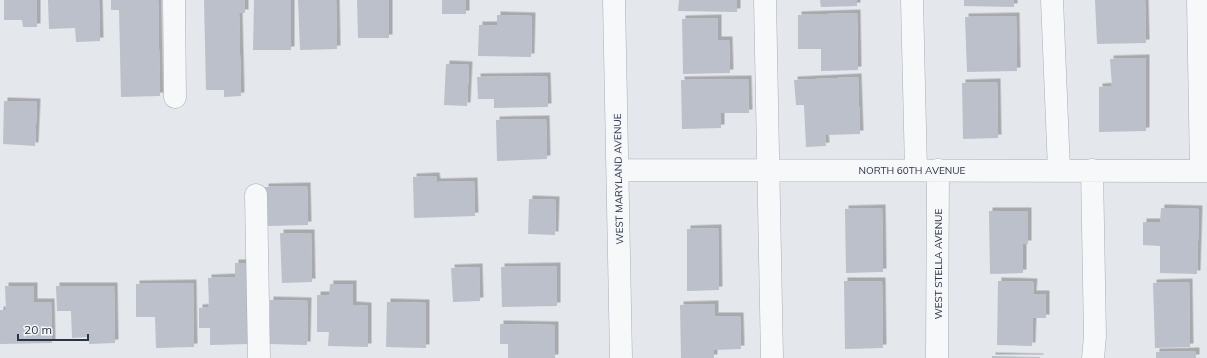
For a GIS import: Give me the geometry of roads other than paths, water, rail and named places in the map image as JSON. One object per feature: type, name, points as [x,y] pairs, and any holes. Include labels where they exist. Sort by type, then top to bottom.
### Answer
[{"type":"street","points":[[174,0],[175,97]]},
{"type":"street","name":"WEST MARYLAND AVENUE","points":[[614,0],[621,358]]},
{"type":"street","points":[[765,0],[772,358]]},
{"type":"street","points":[[912,0],[916,170]]},
{"type":"street","points":[[1052,0],[1059,170]]},
{"type":"street","points":[[1198,0],[1204,171]]},
{"type":"street","name":"NORTH 60TH AVENUE","points":[[618,170],[1204,171]]},
{"type":"street","name":"WEST STELLA AVENUE","points":[[937,358],[938,170]]},
{"type":"street","points":[[1092,170],[1095,336],[1093,358]]},
{"type":"street","points":[[256,195],[259,358]]}]
